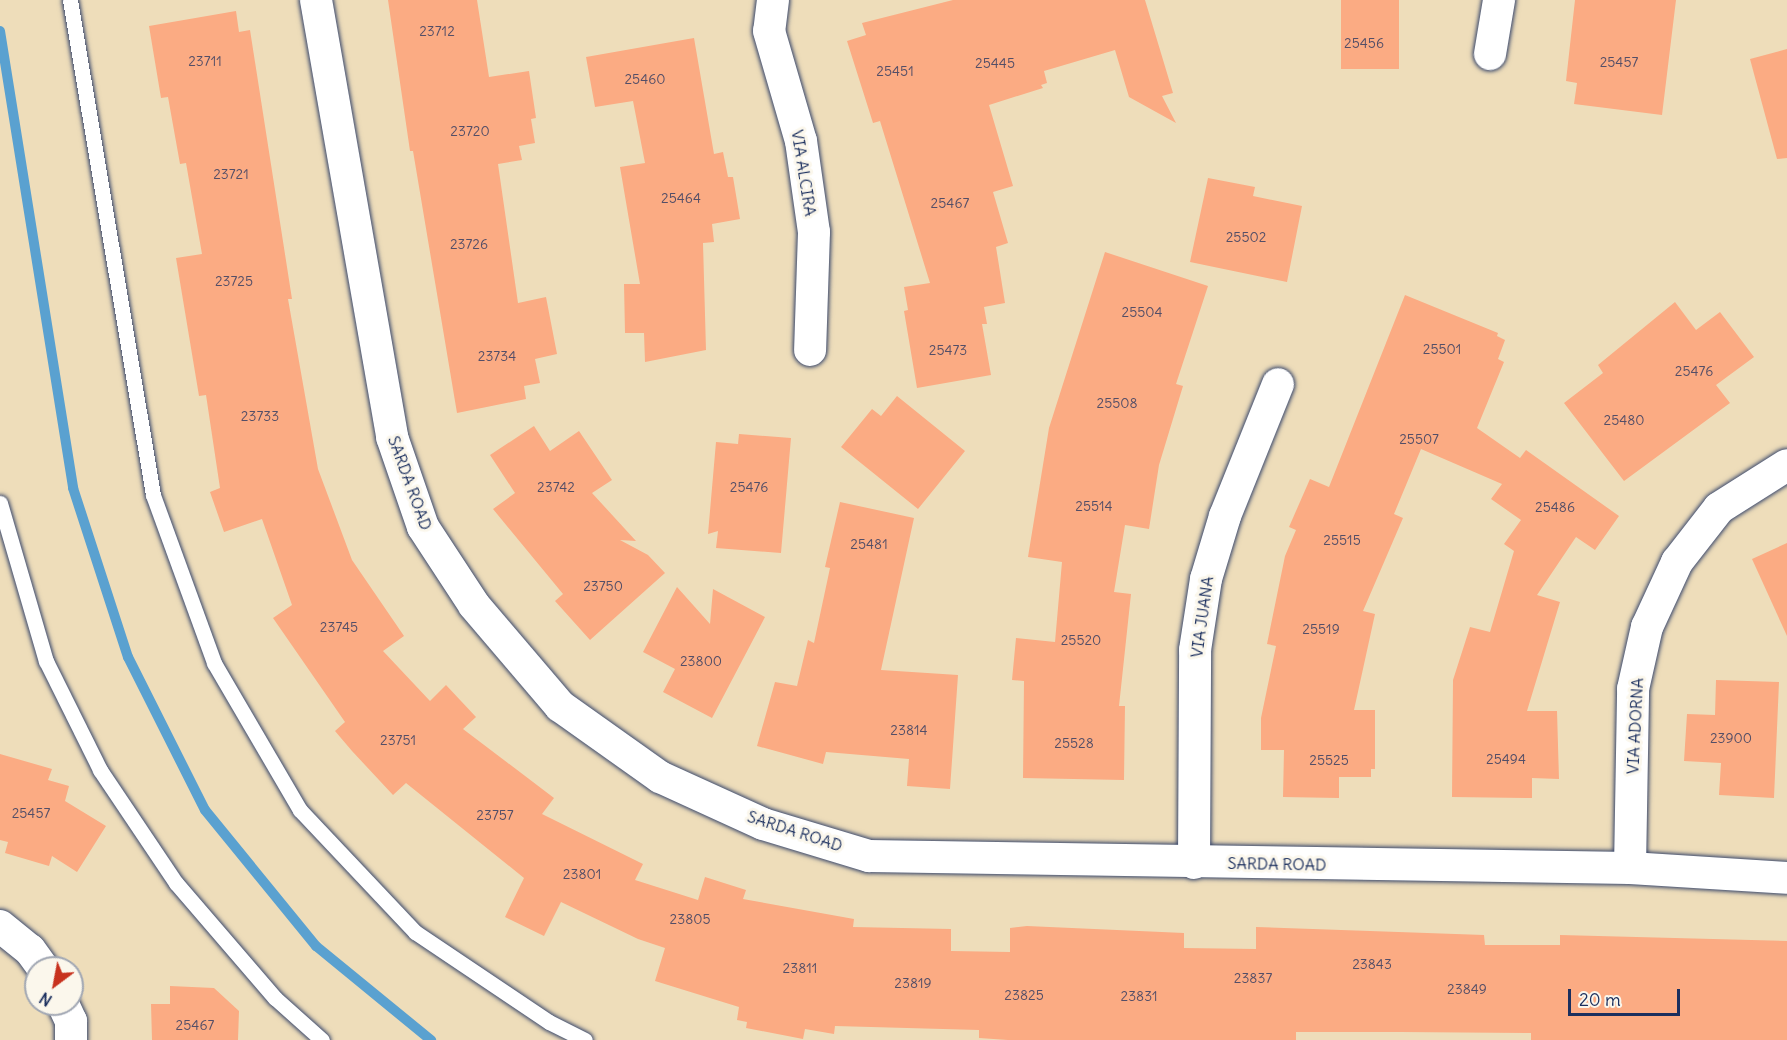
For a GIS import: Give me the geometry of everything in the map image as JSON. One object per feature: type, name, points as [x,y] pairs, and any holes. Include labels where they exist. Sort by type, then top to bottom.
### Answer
[{"type":"street","name":"SARDA ROAD","points":[[316,0],[392,437],[423,527],[474,605],[560,706],[660,777],[763,824],[869,856],[1630,868],[1787,878]]},
{"type":"street","name":"VIA ALCIRA","points":[[774,0],[769,31],[801,141],[814,232],[810,350]]},
{"type":"street","points":[[1490,54],[1498,0]]},
{"type":"street","name":"VIA JUANA","points":[[1194,862],[1195,650],[1206,579],[1225,516],[1278,384]]},
{"type":"street","name":"VIA ADORNA","points":[[1630,868],[1633,689],[1647,627],[1677,561],[1719,508],[1787,465]]},
{"type":"street","points":[[0,926],[35,956]]},
{"type":"street","points":[[69,1016],[71,1021],[71,1040]]},
{"type":"lane","points":[[70,0],[153,495],[214,663],[300,810],[415,932],[549,1022],[585,1040]]},
{"type":"lane","points":[[0,503],[46,661],[100,770],[176,884],[275,998],[322,1040]]},
{"type":"building","points":[[388,0],[477,0],[489,77],[529,71],[536,118],[531,119],[535,143],[519,146],[522,160],[498,164],[518,303],[546,297],[557,354],[535,359],[540,383],[524,386],[526,399],[457,413],[413,151],[410,151]]},
{"type":"building","points":[[953,0],[1145,0],[1173,93],[1162,96],[1176,123],[1129,97],[1115,50],[1044,71],[1047,83],[1041,85],[1043,88],[989,105],[1013,186],[993,192],[1008,243],[996,247],[1005,303],[984,307],[987,324],[982,324],[991,375],[917,388],[904,311],[908,310],[904,287],[930,283],[880,121],[873,123],[847,41],[866,35],[862,23]]},
{"type":"building","points":[[1341,0],[1399,0],[1399,69],[1341,69]]},
{"type":"building","points":[[1575,0],[1676,0],[1662,115],[1574,104],[1577,83],[1566,81]]},
{"type":"building","points":[[236,11],[239,32],[250,30],[292,299],[288,299],[318,469],[352,560],[404,636],[383,651],[430,701],[446,685],[476,717],[463,729],[554,798],[542,814],[643,864],[635,880],[698,900],[705,877],[746,890],[743,899],[854,919],[853,927],[951,929],[951,951],[1010,952],[1010,928],[1027,926],[1184,933],[1184,948],[1256,949],[1256,927],[1484,935],[1485,945],[1560,945],[1560,935],[1787,941],[1787,1040],[1531,1040],[1531,1033],[1296,1032],[1296,1040],[1008,1040],[979,1038],[979,1030],[835,1026],[834,1034],[805,1029],[803,1039],[746,1028],[747,1022],[737,1020],[739,1007],[655,981],[665,948],[638,939],[561,902],[544,936],[505,917],[524,878],[406,783],[393,795],[335,731],[345,722],[273,618],[292,605],[262,519],[224,532],[210,492],[220,488],[206,395],[199,396],[176,258],[202,254],[186,163],[180,164],[168,97],[161,98],[149,26]]},
{"type":"building","points":[[694,38],[714,154],[723,152],[728,177],[733,177],[740,219],[712,224],[714,242],[703,243],[706,350],[645,362],[644,333],[625,333],[624,284],[640,284],[620,167],[645,163],[633,101],[595,107],[586,57]]},
{"type":"building","points":[[1787,49],[1787,158],[1777,159],[1750,59]]},
{"type":"building","points":[[1208,178],[1255,187],[1253,196],[1302,206],[1287,282],[1190,262]]},
{"type":"building","points":[[1105,252],[1208,286],[1176,384],[1183,386],[1159,465],[1149,529],[1125,525],[1114,592],[1131,594],[1119,706],[1125,706],[1124,780],[1023,778],[1024,681],[1012,680],[1016,638],[1055,642],[1062,562],[1028,557],[1049,428]]},
{"type":"building","points":[[1405,295],[1498,333],[1497,336],[1505,340],[1498,359],[1504,362],[1477,428],[1520,458],[1526,450],[1619,516],[1595,550],[1576,537],[1537,595],[1560,602],[1527,711],[1557,711],[1559,779],[1532,778],[1532,798],[1452,797],[1453,680],[1470,627],[1490,632],[1514,551],[1504,544],[1521,520],[1491,499],[1502,484],[1421,449],[1394,514],[1403,518],[1363,611],[1375,614],[1354,710],[1375,710],[1375,769],[1371,769],[1371,777],[1339,777],[1339,798],[1283,797],[1284,750],[1261,750],[1261,718],[1276,646],[1267,644],[1285,556],[1296,530],[1289,527],[1310,479],[1329,487]]},
{"type":"building","points":[[1675,302],[1696,330],[1720,312],[1754,357],[1716,385],[1730,403],[1624,481],[1564,403],[1603,373],[1598,365]]},
{"type":"building","points":[[897,396],[965,451],[918,509],[841,447],[872,409],[881,416]]},
{"type":"building","points":[[534,426],[550,451],[579,431],[612,480],[592,493],[636,541],[620,540],[648,555],[665,573],[590,640],[555,601],[563,594],[493,509],[515,493],[490,455]]},
{"type":"building","points":[[739,434],[791,438],[781,553],[716,548],[718,531],[708,534],[716,442],[738,444]]},
{"type":"building","points":[[840,502],[914,518],[881,670],[958,675],[950,789],[907,786],[909,759],[826,752],[823,764],[757,746],[775,682],[797,686],[808,640],[814,643],[830,568],[825,567]]},
{"type":"building","points":[[1787,543],[1787,636],[1752,559]]},
{"type":"building","points":[[677,587],[710,624],[713,589],[765,617],[712,718],[663,692],[675,669],[643,652]]},
{"type":"building","points":[[1716,680],[1779,682],[1774,798],[1719,795],[1721,763],[1684,761],[1687,714],[1715,715]]},
{"type":"building","points":[[0,754],[52,769],[48,780],[69,786],[65,801],[106,826],[77,872],[52,856],[49,866],[5,853],[8,842],[0,840]]},
{"type":"building","points":[[170,986],[214,988],[239,1011],[238,1040],[152,1040],[151,1004],[170,1004]]},
{"type":"waterway","points":[[0,31],[73,488],[128,657],[205,810],[316,946],[431,1040]]}]
